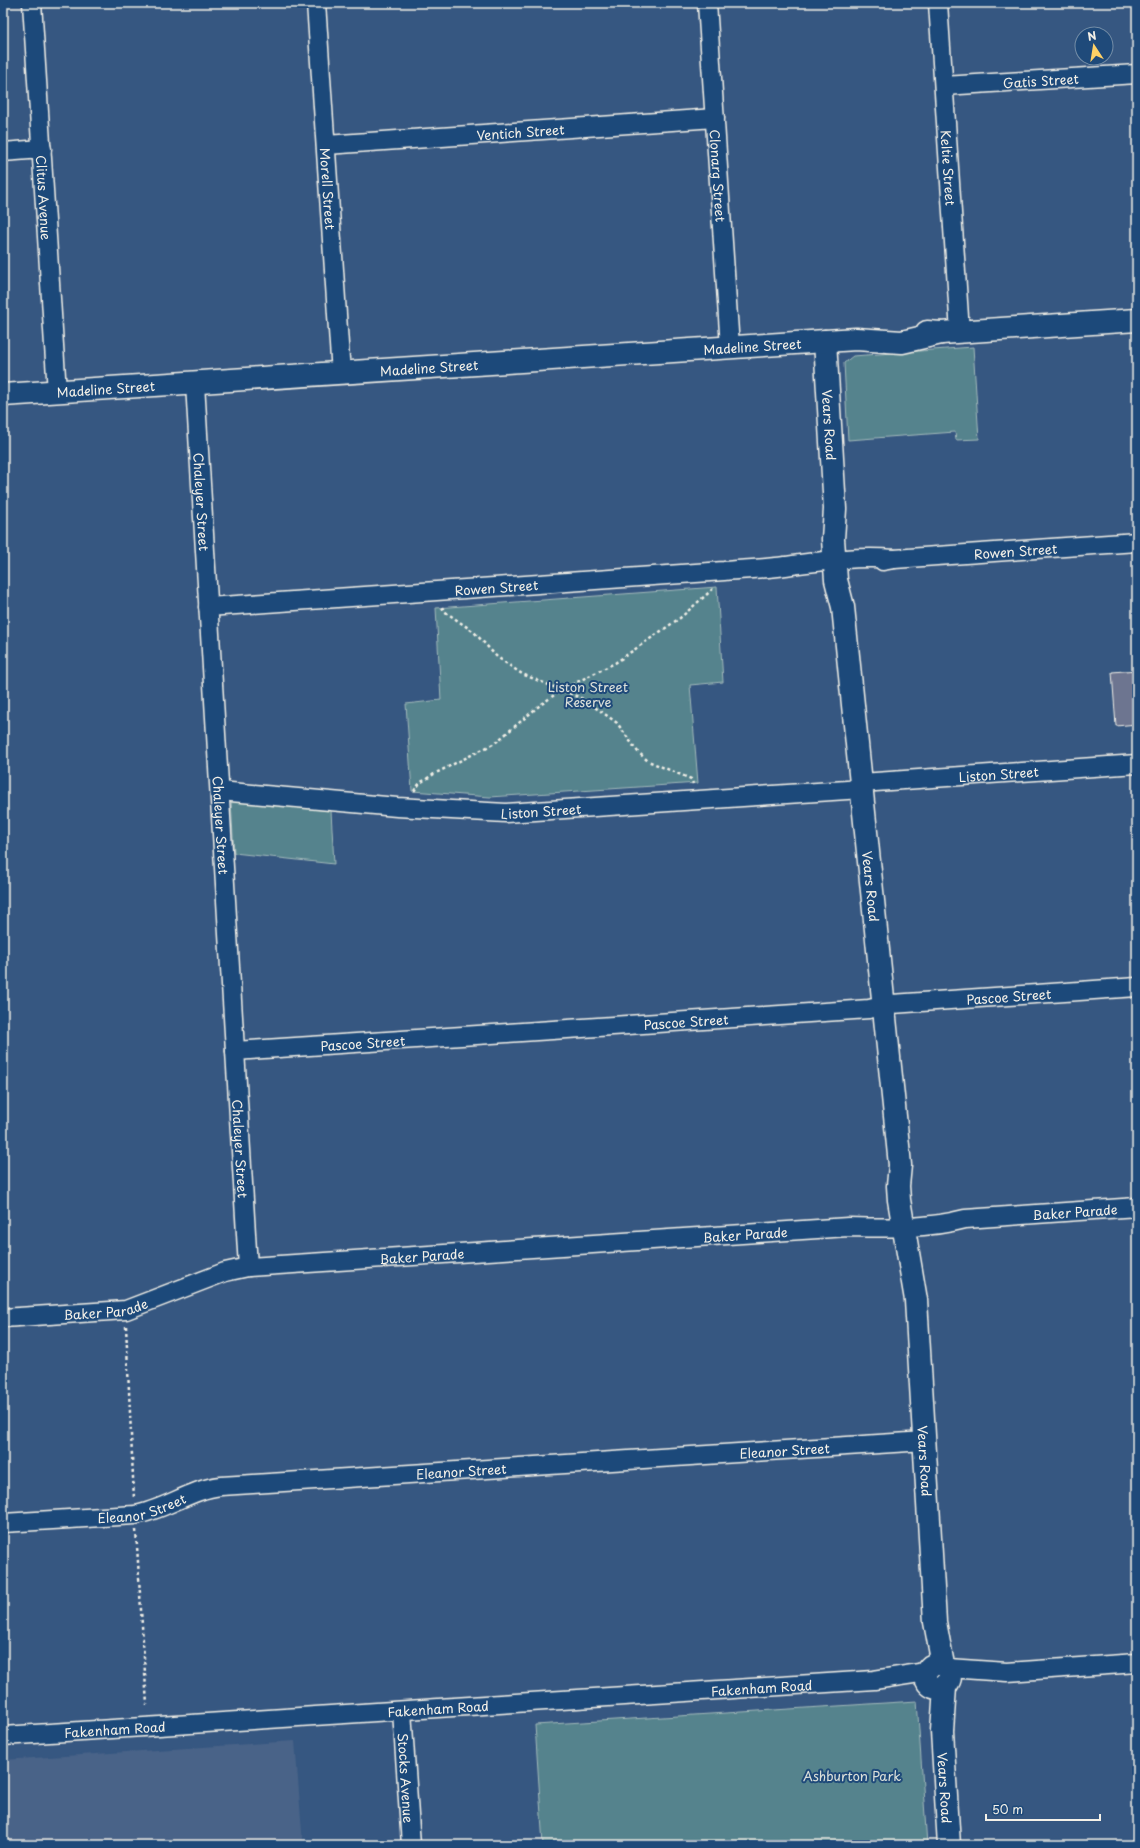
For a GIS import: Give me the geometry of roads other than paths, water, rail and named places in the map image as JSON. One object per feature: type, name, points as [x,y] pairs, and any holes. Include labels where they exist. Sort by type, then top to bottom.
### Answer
[{"type":"street","name":"Clitus Avenue","points":[[32,3],[57,392]]},
{"type":"street","name":"Morell Street","points":[[316,3],[342,374]]},
{"type":"street","name":"Clonarg Street","points":[[707,3],[730,347]]},
{"type":"street","name":"Keltie Street","points":[[938,3],[944,86],[950,332]]},
{"type":"street","name":"Gatis Street","points":[[944,86],[1137,74]]},
{"type":"street","name":"Ventich Street","points":[[326,145],[715,118]]},
{"type":"street","points":[[3,152],[42,149]]},
{"type":"street","name":"Madeline Street","points":[[3,395],[195,384],[856,339],[890,330],[950,332],[1137,320]]},
{"type":"street","name":"Vears Road","points":[[825,341],[839,562],[845,581],[844,607],[900,1165],[898,1186],[909,1223],[916,1300],[937,1677],[949,1845]]},
{"type":"street","name":"Chaleyer Street","points":[[195,384],[248,1267]]},
{"type":"street","name":"Rowen Street","points":[[208,607],[784,566],[820,568],[867,556],[894,559],[1137,542]]},
{"type":"street","name":"Liston Street","points":[[220,791],[443,810],[506,813],[1137,764]]},
{"type":"street","name":"Pascoe Street","points":[[235,1051],[869,1009],[892,1004],[1137,987]]},
{"type":"street","name":"Baker Parade","points":[[3,1318],[126,1310],[225,1272],[248,1267],[909,1223],[940,1216],[965,1219],[1137,1208]]},
{"type":"street","name":"Eleanor Street","points":[[3,1523],[139,1514],[199,1491],[221,1486],[925,1441]]},
{"type":"street","name":"Fakenham Road","points":[[3,1736],[1137,1663]]},
{"type":"street","name":"Stocks Avenue","points":[[402,1711],[411,1845]]},
{"type":"park label","name":"Liston Street Reserve","points":[[588,694]]},
{"type":"park label","name":"Ashburton Park","points":[[852,1775]]}]
